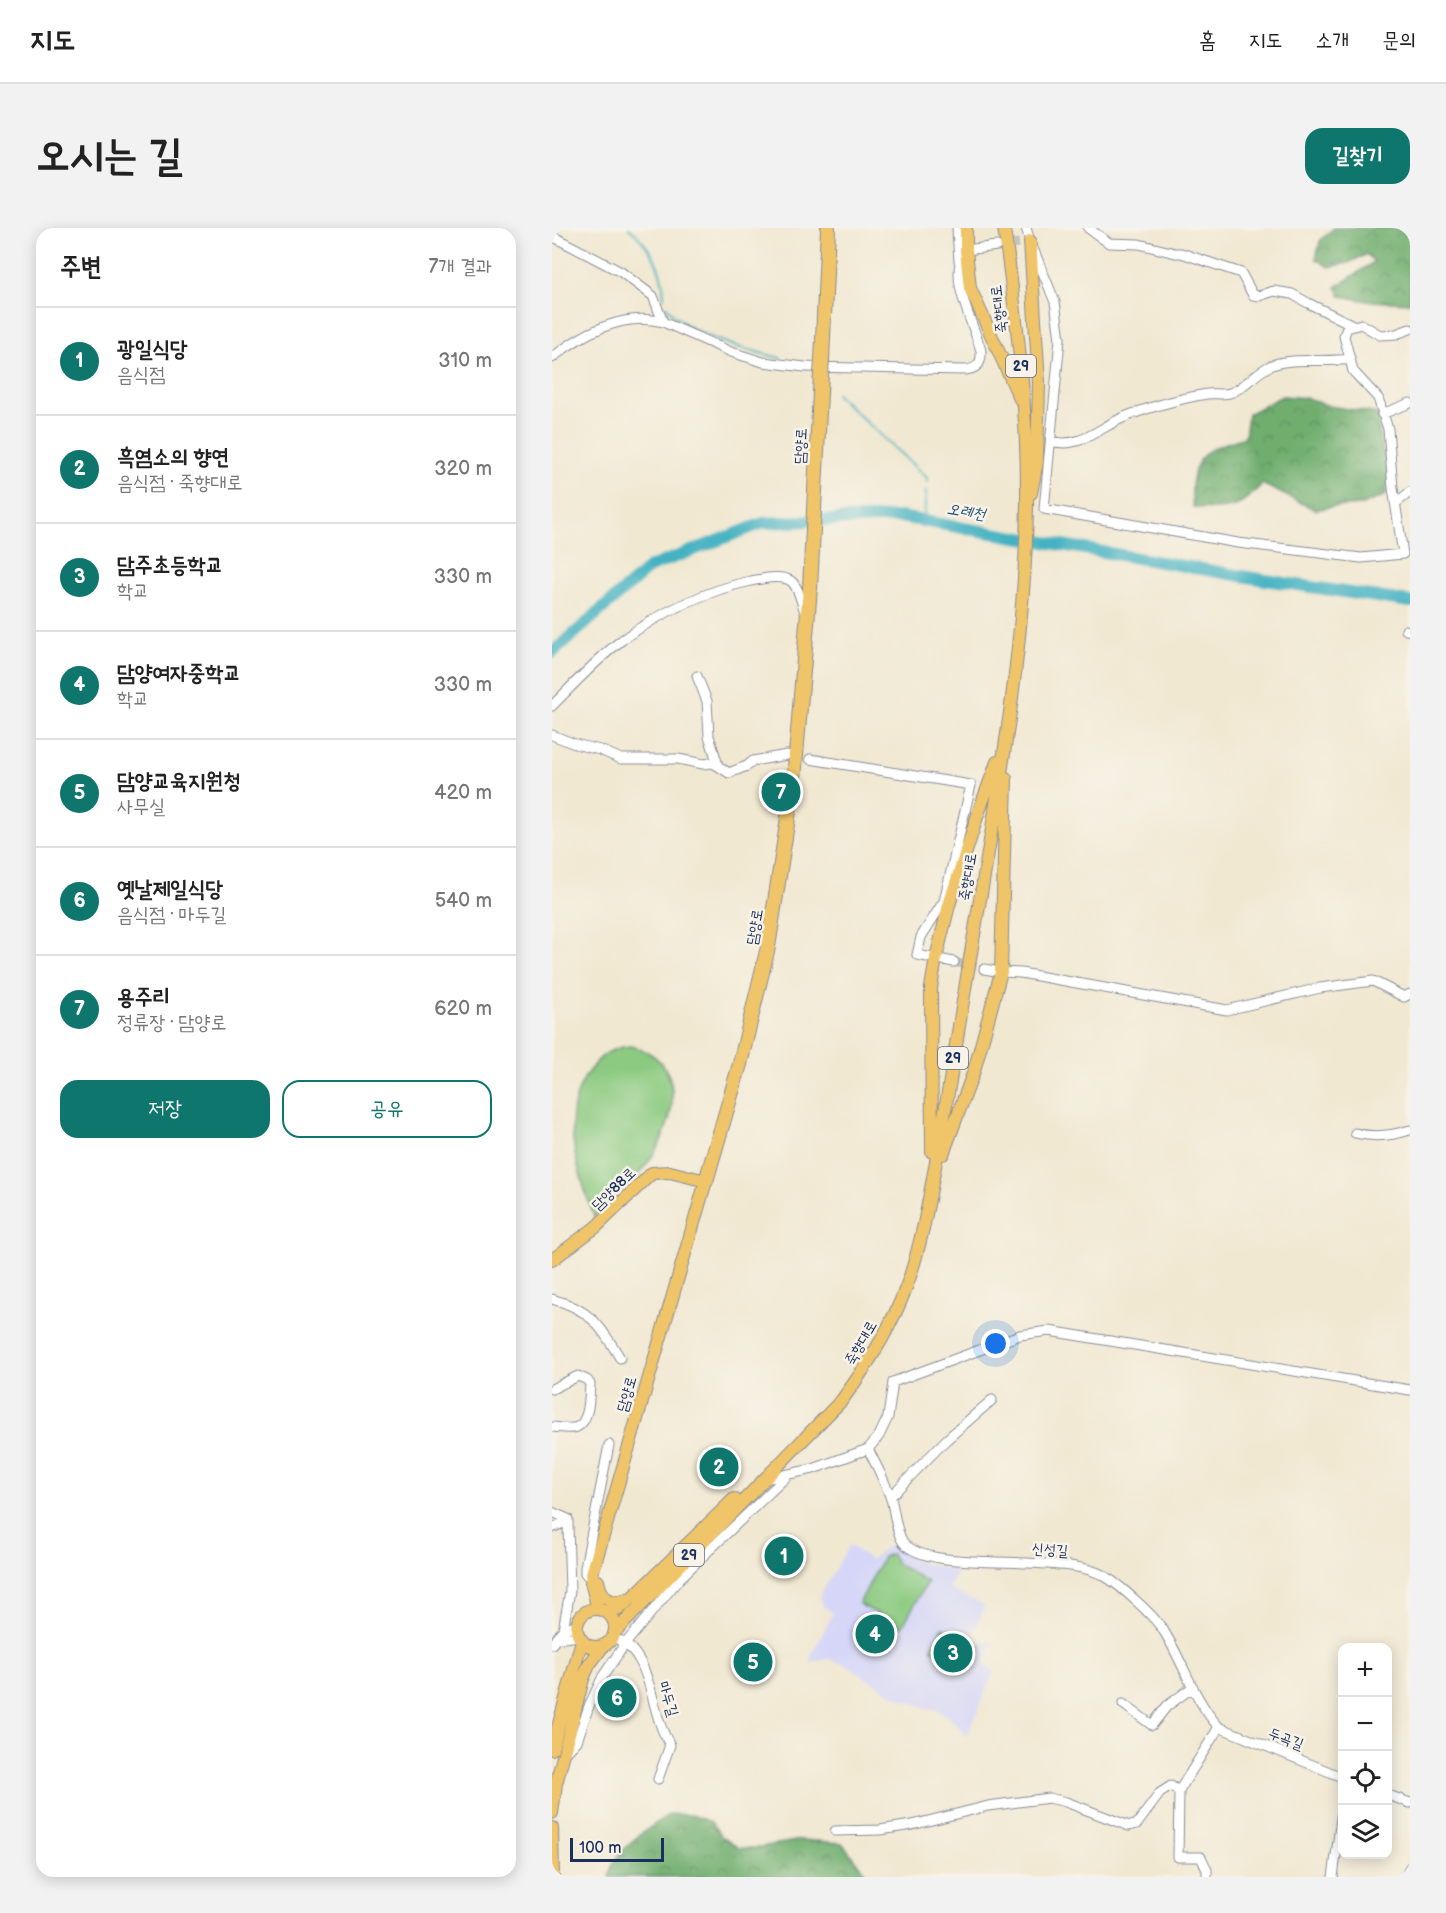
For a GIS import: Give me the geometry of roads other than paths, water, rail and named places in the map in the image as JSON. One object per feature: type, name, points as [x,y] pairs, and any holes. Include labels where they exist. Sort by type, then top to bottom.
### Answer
[{"type":"highway","name":"담양로","points":[[706,1181],[740,1064],[770,938],[795,779],[810,588],[828,228]]},
{"type":"main road","points":[[966,228],[970,288],[1025,408]]},
{"type":"main road","name":"죽향대로","points":[[552,1813],[563,1756],[583,1679],[589,1665],[610,1638],[842,1400],[861,1375],[906,1287],[925,1221],[1007,735],[1018,651],[1027,506],[1025,408],[1015,306],[1004,228]]},
{"type":"main road","points":[[1024,242],[1039,383],[1039,441],[1034,484],[1027,506]]},
{"type":"main road","points":[[932,1183],[931,988],[936,958],[949,905],[978,814],[1007,735]]},
{"type":"main road","points":[[932,1183],[974,1071],[1001,972],[1007,735]]},
{"type":"main road","name":"담양88로","points":[[552,1260],[596,1227],[652,1173],[670,1172],[706,1181]]},
{"type":"main road","name":"담양로","points":[[580,1629],[591,1581],[706,1181]]},
{"type":"main road","name":"죽향대로","points":[[603,1611],[619,1609],[738,1496],[765,1479]]},
{"type":"main road","points":[[596,1564],[599,1588],[605,1599],[620,1602],[638,1592]]},
{"type":"main road","points":[[591,1581],[603,1611]]},
{"type":"main road","points":[[552,1749],[580,1629],[592,1609],[603,1611],[613,1618],[610,1638],[591,1646],[580,1629]]},
{"type":"main road","points":[[552,1828],[553,1877]]},
{"type":"street","points":[[552,358],[567,346],[600,328],[635,320],[652,319],[762,362],[805,367],[969,370],[978,367],[982,354],[960,287],[957,228]]},
{"type":"street","points":[[1026,228],[1024,242],[1055,302],[1059,339],[1044,509],[1238,543],[1361,558],[1403,554],[1389,437],[1378,398],[1353,371],[1345,332],[1353,325]]},
{"type":"street","points":[[1088,228],[1108,243],[1139,244],[1181,253],[1241,273],[1253,295],[1259,296],[1274,291],[1292,294],[1316,308],[1353,325],[1361,324],[1380,335],[1410,329]]},
{"type":"street","points":[[552,236],[621,272],[653,296],[663,322]]},
{"type":"street","points":[[959,261],[966,250],[997,246]]},
{"type":"street","points":[[1051,441],[1060,444],[1077,442],[1120,419],[1143,411],[1204,394],[1230,393],[1254,374],[1272,365],[1298,361],[1325,362],[1350,359]]},
{"type":"street","points":[[1382,414],[1410,403]]},
{"type":"street","points":[[1396,503],[1410,492]]},
{"type":"street","points":[[552,706],[620,642],[676,608],[717,590],[755,580],[788,579],[794,584],[807,620]]},
{"type":"street","points":[[697,676],[707,701],[709,735],[718,765],[725,772],[729,773],[747,766],[753,761],[787,755]]},
{"type":"street","points":[[552,735],[621,759],[678,759],[718,765]]},
{"type":"street","points":[[810,759],[970,785],[944,901],[918,944],[916,956],[954,962]]},
{"type":"street","points":[[984,969],[1021,973],[1227,1010],[1320,988],[1373,981],[1404,997],[1410,994]]},
{"type":"street","points":[[1355,1133],[1364,1136],[1389,1136],[1410,1130]]},
{"type":"street","points":[[552,1299],[581,1310],[596,1322],[620,1358]]},
{"type":"street","points":[[765,1479],[813,1469],[868,1449],[879,1436],[888,1417],[893,1382],[1020,1335],[1048,1331],[1410,1390]]},
{"type":"street","points":[[552,1389],[578,1376],[590,1384],[586,1414],[581,1424],[576,1428],[552,1428]]},
{"type":"street","points":[[890,1497],[939,1447],[992,1400]]},
{"type":"street","points":[[591,1581],[585,1573],[585,1567],[609,1444]]},
{"type":"street","name":"신성길","points":[[868,1449],[890,1497],[900,1536],[909,1548],[937,1557],[1085,1568],[1107,1577],[1164,1631],[1213,1722],[1219,1727]]},
{"type":"street","points":[[563,1756],[577,1741],[603,1676],[625,1644],[679,1579],[787,1476]]},
{"type":"street","points":[[552,1512],[568,1521],[570,1591],[563,1630],[554,1642]]},
{"type":"street","points":[[552,1528],[568,1521]]},
{"type":"street","points":[[563,1630],[580,1629]]},
{"type":"street","points":[[554,1642],[580,1629]]},
{"type":"street","name":"마두길","points":[[610,1638],[625,1644],[641,1665],[670,1745],[658,1779]]},
{"type":"street","points":[[1123,1704],[1152,1725],[1167,1706],[1193,1687]]},
{"type":"street","points":[[1207,1877],[1207,1870],[1201,1857],[1179,1857],[1179,1791],[1219,1727]]},
{"type":"street","name":"두곡길","points":[[1219,1727],[1338,1775]]},
{"type":"street","points":[[835,1831],[880,1830],[912,1825],[988,1806],[1048,1798],[1066,1802],[1130,1826],[1137,1824],[1160,1793],[1171,1786],[1179,1791]]},
{"type":"street","points":[[1392,1796],[1410,1803]]},
{"type":"street","points":[[1333,1877],[1338,1840]]},
{"type":"street","points":[[1406,1877],[1410,1867]]},
{"type":"waterway","points":[[629,228],[644,243],[654,259],[661,277],[664,297]]},
{"type":"waterway","points":[[666,306],[676,317],[703,334],[734,346],[780,358]]},
{"type":"waterway","points":[[836,394],[927,478],[927,482]]},
{"type":"waterway","points":[[924,521],[926,491]]},
{"type":"waterway","name":"오례천","points":[[552,653],[650,567],[763,523],[900,517],[1265,580],[1410,602]]},
{"type":"tunnel","points":[[1000,245],[1019,243]]},
{"type":"tunnel","points":[[954,962],[984,969]]},
{"type":"place","name":"용주리","points":[[781,792]]},
{"type":"place","name":"흑염소의 향연","points":[[719,1467]]},
{"type":"place","name":"광일식당","points":[[784,1556]]},
{"type":"place","name":"담양여자중학교","points":[[875,1634]]},
{"type":"place","name":"담주초등학교","points":[[953,1653]]},
{"type":"place","name":"담양교육지원청","points":[[753,1662]]},
{"type":"place","name":"옛날제일식당","points":[[617,1698]]}]
